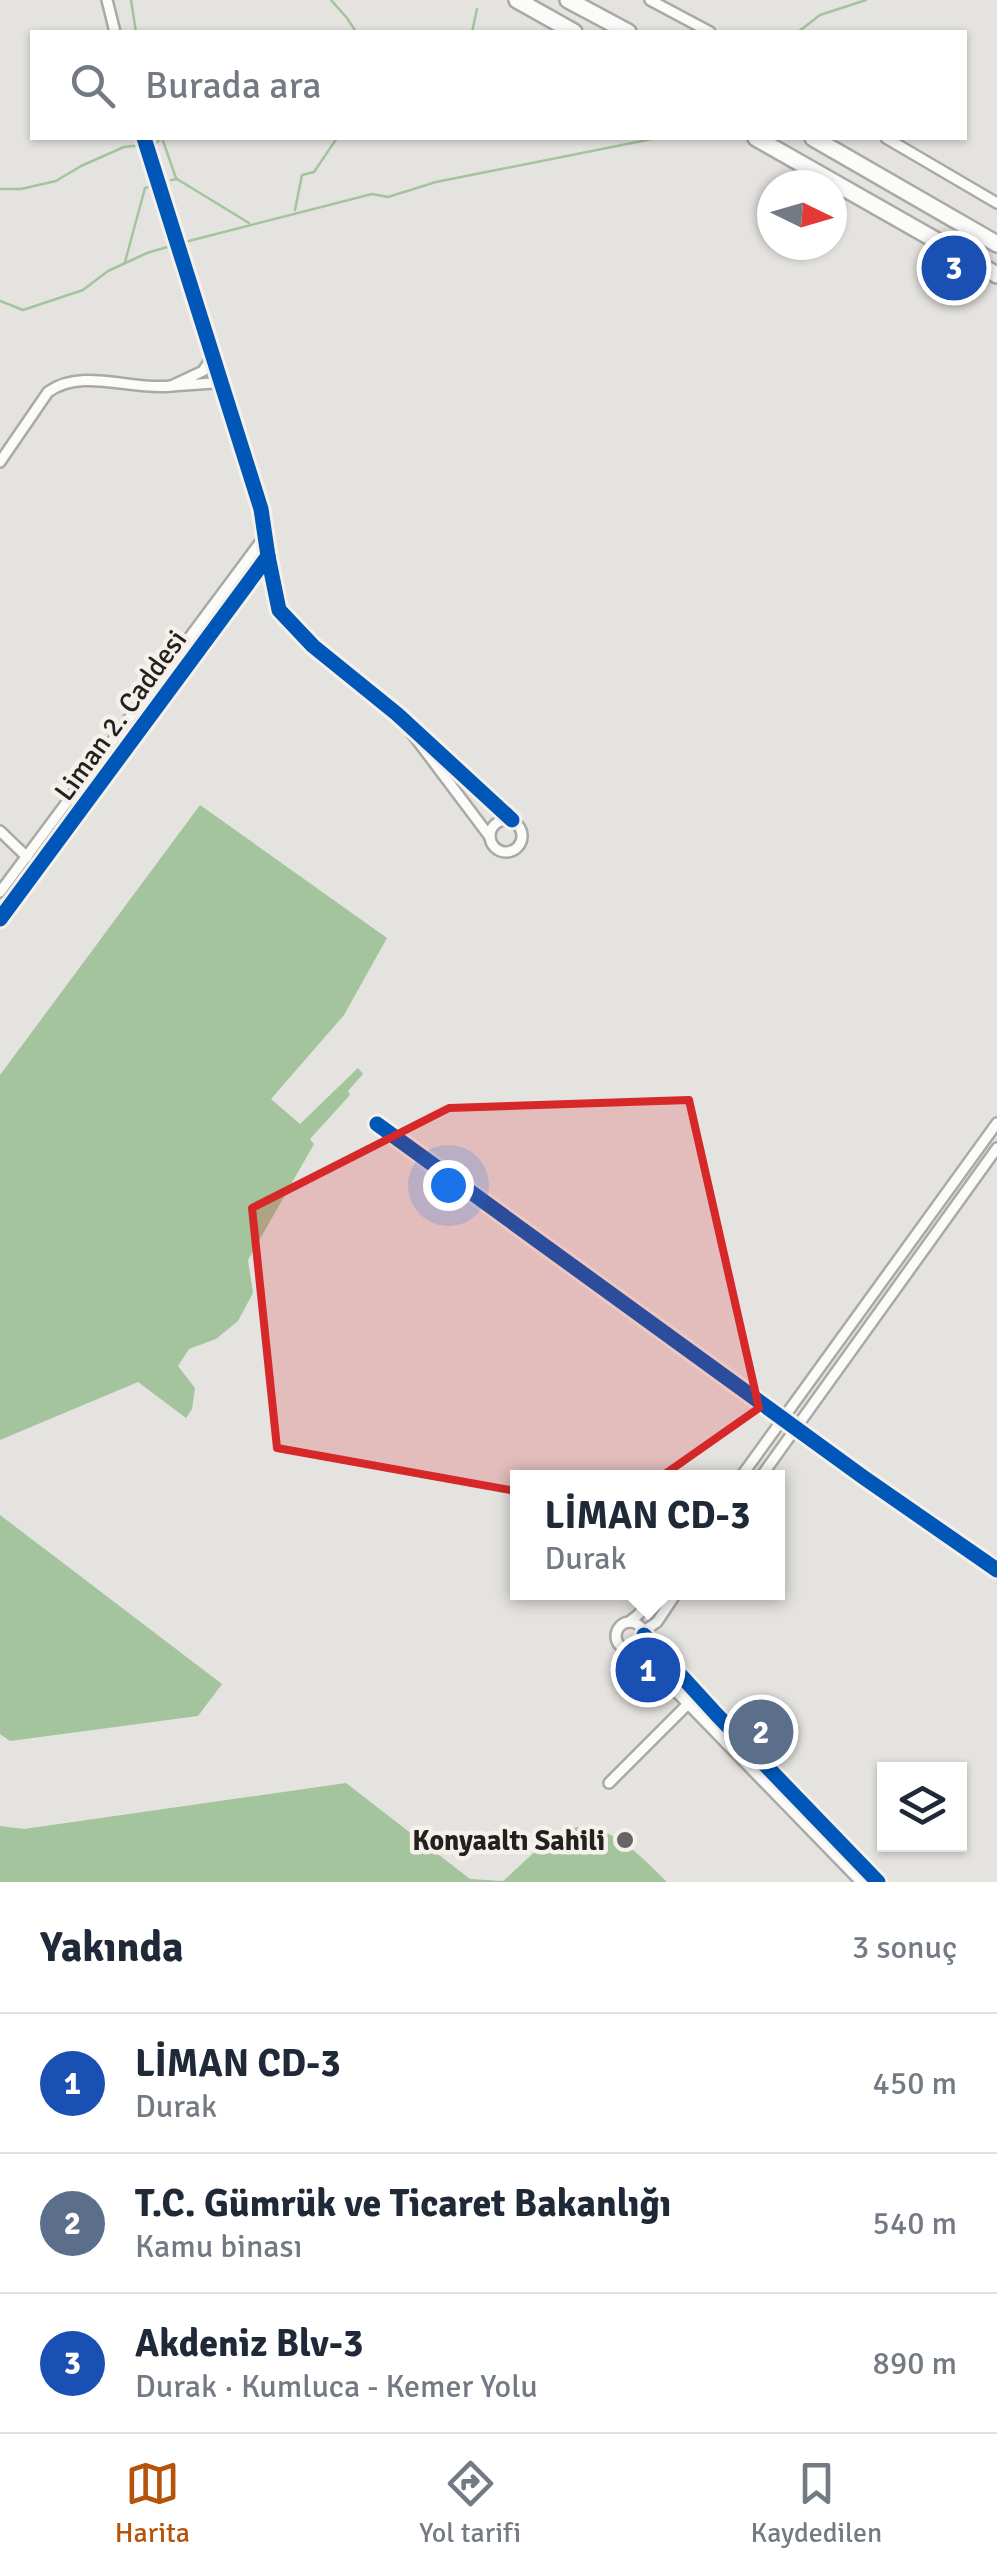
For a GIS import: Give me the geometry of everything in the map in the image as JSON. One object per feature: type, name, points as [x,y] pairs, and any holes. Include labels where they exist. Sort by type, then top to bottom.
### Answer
[{"type":"highway","points":[[517,0],[570,30]]},
{"type":"highway","points":[[568,0],[624,30]]},
{"type":"highway","points":[[760,140],[997,275]]},
{"type":"highway","points":[[817,140],[997,244]]},
{"type":"street","points":[[650,0],[706,30]]},
{"type":"street","points":[[108,3],[115,30]]},
{"type":"street","points":[[145,140],[261,509],[279,610],[313,646],[397,714],[521,827],[522,842],[514,850],[494,847],[397,714]]},
{"type":"street","points":[[889,140],[997,203]]},
{"type":"street","points":[[172,386],[203,370],[213,356]]},
{"type":"street","points":[[0,462],[48,392],[70,381],[154,388],[212,383],[223,389]]},
{"type":"street","name":"Liman 2. Caddesi","points":[[0,919],[192,647],[265,536]]},
{"type":"street","name":"Liman 2. Caddesi","points":[[0,892],[268,556]]},
{"type":"street","points":[[490,837],[496,822],[512,820]]},
{"type":"street","points":[[0,830],[30,853],[46,857]]},
{"type":"street","points":[[746,1470],[997,1123]]},
{"type":"street","points":[[377,1124],[997,1570]]},
{"type":"street","points":[[766,1470],[997,1148]]},
{"type":"street","points":[[649,1600],[639,1614],[622,1625],[617,1641],[659,1674],[861,1882]]},
{"type":"street","points":[[624,1649],[636,1649],[643,1643],[644,1633],[671,1600]]},
{"type":"street","points":[[629,1622],[638,1624],[718,1715],[878,1882]]},
{"type":"street","points":[[609,1783],[688,1704]]},
{"type":"highlighted area","points":[[689,1100],[759,1408],[615,1509],[277,1448],[252,1208],[449,1108]]},
{"type":"shaded area","points":[[200,805],[387,938],[344,1015],[271,1099],[300,1124],[358,1068],[363,1074],[348,1091],[350,1095],[310,1139],[314,1144],[248,1260],[253,1293],[238,1321],[216,1339],[189,1349],[178,1366],[195,1388],[192,1409],[186,1418],[138,1382],[0,1440],[0,1075]]},
{"type":"shaded area","points":[[0,1515],[222,1684],[198,1716],[10,1741],[0,1734]]},
{"type":"shaded area","points":[[346,1783],[470,1879],[503,1881],[550,1840],[580,1827],[594,1828],[622,1841],[667,1882],[0,1882],[0,1826],[24,1829]]},
{"type":"waterway","points":[[131,0],[136,30]]},
{"type":"waterway","points":[[331,0],[355,30]]},
{"type":"waterway","points":[[801,30],[820,15],[866,0]]},
{"type":"waterway","points":[[472,30],[477,9]]},
{"type":"waterway","points":[[150,144],[159,140]]},
{"type":"waterway","points":[[163,140],[176,178]]},
{"type":"waterway","points":[[295,210],[302,175],[314,172],[336,140]]},
{"type":"waterway","points":[[181,243],[372,194],[388,197],[436,182],[647,140]]},
{"type":"waterway","points":[[0,189],[56,181],[124,147],[142,145]]},
{"type":"waterway","points":[[171,180],[177,179],[249,223]]},
{"type":"waterway","points":[[125,262],[145,188],[152,186]]},
{"type":"waterway","points":[[0,301],[23,310],[83,290],[108,271],[174,245]]},
{"type":"cycle path","points":[[0,919],[268,556],[261,509],[145,140]]},
{"type":"cycle path","points":[[268,556],[279,610],[313,646],[397,714],[512,820]]},
{"type":"cycle path","points":[[377,1124],[997,1570]]},
{"type":"cycle path","points":[[644,1635],[878,1882]]},
{"type":"place","name":"Akdeniz Blv-3","points":[[954,268]]},
{"type":"place","name":"LİMAN CD-3","points":[[648,1670]]},
{"type":"place","name":"T.C. Gümrük ve Ticaret Bakanlığı","points":[[761,1732]]},
{"type":"place","name":"Konyaaltı Sahili","points":[[625,1840]]}]
